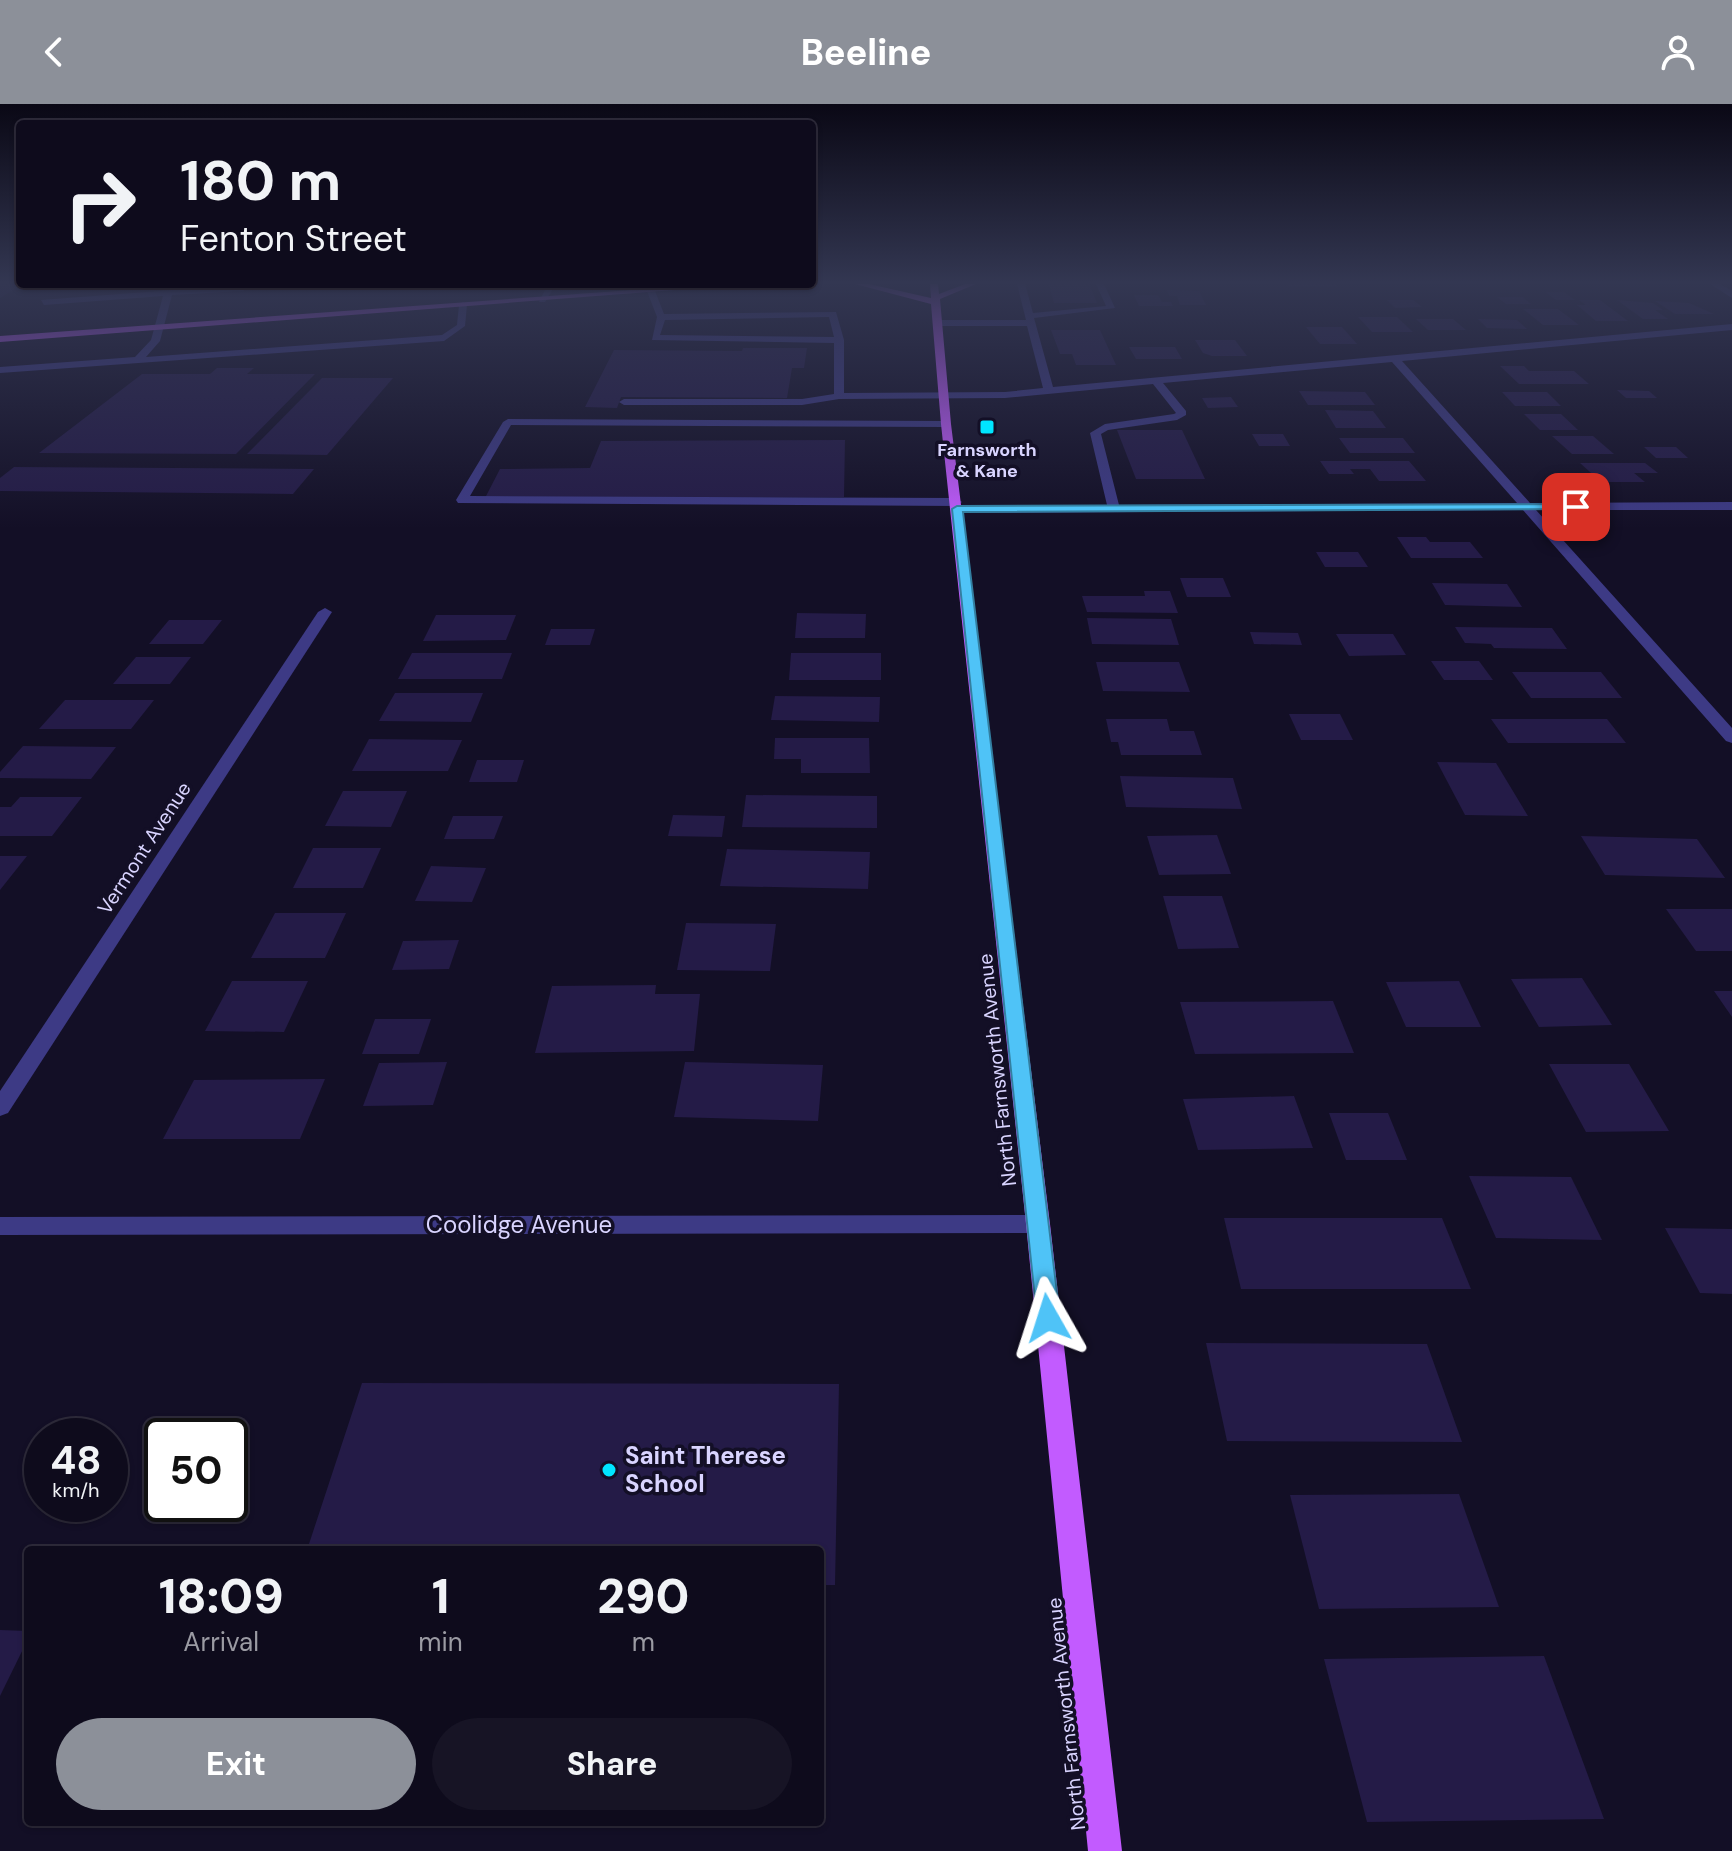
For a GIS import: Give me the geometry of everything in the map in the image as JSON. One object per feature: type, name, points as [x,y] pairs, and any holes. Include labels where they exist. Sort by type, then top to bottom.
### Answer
[{"type":"main road","name":"North Farnsworth Avenue","points":[[940,366],[1038,1224],[1105,1851]]},
{"type":"street","points":[[0,370],[62,366]]},
{"type":"street","points":[[839,366],[839,396]]},
{"type":"street","points":[[1042,366],[1049,391]]},
{"type":"street","points":[[624,402],[802,402],[839,396],[943,397],[1049,391],[1324,366]]},
{"type":"street","points":[[1401,366],[1732,738]]},
{"type":"street","points":[[1114,508],[1095,433],[1105,427],[1177,417],[1182,413],[1156,381]]},
{"type":"street","points":[[946,424],[508,422],[462,500],[1114,508],[1732,506]]},
{"type":"street","name":"Vermont Avenue","points":[[0,1108],[325,612]]},
{"type":"street","name":"Coolidge Avenue","points":[[0,1226],[1038,1224]]},
{"type":"building","points":[[606,366],[804,366],[792,368],[787,398],[621,397],[617,408],[585,407]]},
{"type":"building","points":[[1500,366],[1524,366],[1529,371],[1574,371],[1589,384],[1519,384]]},
{"type":"building","points":[[217,368],[254,368],[247,374],[315,374],[236,454],[39,453],[142,374],[210,374]]},
{"type":"building","points":[[322,378],[393,378],[327,455],[247,454]]},
{"type":"building","points":[[1617,390],[1649,391],[1657,398],[1626,398]]},
{"type":"building","points":[[1299,391],[1365,392],[1375,405],[1308,405]]},
{"type":"building","points":[[1502,392],[1547,392],[1561,406],[1515,406]]},
{"type":"building","points":[[1231,397],[1238,407],[1208,408],[1202,398]]},
{"type":"building","points":[[1325,410],[1373,411],[1386,428],[1336,428]]},
{"type":"building","points":[[1524,414],[1561,414],[1578,430],[1540,430]]},
{"type":"building","points":[[1117,430],[1182,430],[1205,479],[1136,479]]},
{"type":"building","points":[[1252,434],[1283,434],[1290,446],[1259,446]]},
{"type":"building","points":[[1552,436],[1593,436],[1614,454],[1572,454]]},
{"type":"building","points":[[1339,438],[1403,438],[1415,453],[1350,453]]},
{"type":"building","points":[[845,440],[844,497],[485,498],[500,469],[590,468],[601,441]]},
{"type":"building","points":[[1644,447],[1676,447],[1688,458],[1656,458]]},
{"type":"building","points":[[1320,461],[1409,461],[1426,481],[1379,481],[1370,469],[1350,469],[1354,474],[1329,474]]},
{"type":"building","points":[[1580,463],[1645,463],[1658,473],[1634,473],[1645,482],[1601,482]]},
{"type":"building","points":[[14,467],[314,469],[293,494],[0,491],[0,478]]},
{"type":"building","points":[[1397,537],[1426,537],[1430,542],[1470,542],[1483,558],[1411,558]]},
{"type":"building","points":[[1316,552],[1358,552],[1368,567],[1325,567]]},
{"type":"building","points":[[1180,578],[1223,578],[1231,597],[1187,597]]},
{"type":"building","points":[[1432,583],[1507,584],[1522,607],[1445,605]]},
{"type":"building","points":[[1144,591],[1170,591],[1178,613],[1087,612],[1082,596],[1145,596]]},
{"type":"building","points":[[797,613],[866,614],[865,638],[795,638]]},
{"type":"building","points":[[436,615],[516,615],[506,640],[423,641]]},
{"type":"building","points":[[1087,618],[1171,619],[1179,645],[1092,644]]},
{"type":"building","points":[[169,620],[222,620],[203,644],[149,644]]},
{"type":"building","points":[[1455,627],[1552,628],[1567,649],[1494,648],[1491,644],[1465,643]]},
{"type":"building","points":[[551,629],[595,629],[590,645],[545,645]]},
{"type":"building","points":[[1250,632],[1298,633],[1302,645],[1254,644]]},
{"type":"building","points":[[1336,634],[1393,634],[1406,655],[1349,656]]},
{"type":"building","points":[[412,653],[512,653],[502,679],[398,679]]},
{"type":"building","points":[[791,653],[881,653],[881,680],[789,680]]},
{"type":"building","points":[[136,657],[191,657],[170,684],[113,684]]},
{"type":"building","points":[[1431,661],[1479,661],[1493,680],[1444,680]]},
{"type":"building","points":[[1096,662],[1179,662],[1190,692],[1103,691]]},
{"type":"building","points":[[1512,672],[1601,672],[1622,698],[1531,698]]},
{"type":"building","points":[[395,693],[483,693],[471,722],[379,721]]},
{"type":"building","points":[[775,696],[880,697],[879,722],[771,720]]},
{"type":"building","points":[[65,700],[154,700],[131,729],[39,729]]},
{"type":"building","points":[[1289,714],[1340,714],[1353,740],[1301,740]]},
{"type":"building","points":[[1106,719],[1167,719],[1170,731],[1194,731],[1202,755],[1121,755],[1118,742],[1111,742]]},
{"type":"building","points":[[1491,719],[1607,719],[1626,743],[1508,743]]},
{"type":"building","points":[[775,738],[869,738],[870,773],[801,773],[801,759],[774,759]]},
{"type":"building","points":[[369,739],[462,740],[448,771],[352,771]]},
{"type":"building","points":[[23,746],[116,747],[91,779],[0,778],[0,772]]},
{"type":"building","points":[[477,760],[524,760],[517,782],[469,782]]},
{"type":"building","points":[[1437,762],[1496,763],[1528,816],[1465,815]]},
{"type":"building","points":[[1120,776],[1233,778],[1242,809],[1126,807]]},
{"type":"building","points":[[343,791],[407,791],[391,827],[325,826]]},
{"type":"building","points":[[746,795],[877,796],[877,828],[742,827]]},
{"type":"building","points":[[20,797],[82,797],[52,836],[0,836],[0,807],[11,807]]},
{"type":"building","points":[[673,815],[725,816],[722,837],[668,836]]},
{"type":"building","points":[[453,816],[503,816],[494,839],[444,839]]},
{"type":"building","points":[[1217,835],[1231,874],[1159,875],[1147,836]]},
{"type":"building","points":[[1581,836],[1697,839],[1725,878],[1605,875]]},
{"type":"building","points":[[313,848],[381,848],[363,888],[293,888]]},
{"type":"building","points":[[727,849],[870,852],[868,889],[720,886]]},
{"type":"building","points":[[0,856],[27,856],[0,890]]},
{"type":"building","points":[[431,866],[486,868],[472,902],[415,901]]},
{"type":"building","points":[[1163,896],[1222,896],[1239,948],[1178,949]]},
{"type":"building","points":[[1666,909],[1732,909],[1732,951],[1696,951]]},
{"type":"building","points":[[275,913],[346,913],[325,958],[251,958]]},
{"type":"building","points":[[686,923],[776,924],[770,971],[677,970]]},
{"type":"building","points":[[459,940],[449,969],[392,970],[403,941]]},
{"type":"building","points":[[1582,978],[1612,1025],[1539,1027],[1511,979]]},
{"type":"building","points":[[232,981],[308,981],[284,1032],[205,1031]]},
{"type":"building","points":[[1459,981],[1481,1027],[1406,1027],[1386,982]]},
{"type":"building","points":[[656,985],[655,994],[700,994],[694,1051],[535,1053],[552,986]]},
{"type":"building","points":[[1714,991],[1732,991],[1732,1017]]},
{"type":"building","points":[[1333,1001],[1354,1053],[1195,1054],[1180,1002]]},
{"type":"building","points":[[375,1019],[431,1019],[419,1054],[362,1054]]},
{"type":"building","points":[[447,1062],[433,1105],[363,1106],[379,1063]]},
{"type":"building","points":[[685,1062],[823,1065],[818,1121],[674,1117]]},
{"type":"building","points":[[1549,1064],[1629,1064],[1669,1131],[1586,1132]]},
{"type":"building","points":[[325,1079],[300,1139],[163,1139],[194,1080]]},
{"type":"building","points":[[1294,1096],[1313,1148],[1198,1150],[1183,1099]]},
{"type":"building","points":[[1329,1113],[1388,1113],[1407,1160],[1346,1160]]},
{"type":"building","points":[[1469,1176],[1571,1177],[1602,1240],[1496,1238]]},
{"type":"building","points":[[1224,1218],[1442,1218],[1471,1289],[1241,1289]]},
{"type":"building","points":[[1665,1228],[1732,1229],[1732,1294],[1700,1293]]},
{"type":"building","points":[[1206,1343],[1427,1344],[1462,1442],[1227,1441]]},
{"type":"building","points":[[362,1383],[839,1384],[835,1585],[824,1585],[824,1546],[308,1546]]},
{"type":"building","points":[[1459,1494],[1499,1607],[1319,1609],[1290,1495]]},
{"type":"building","points":[[0,1630],[24,1631],[24,1647],[0,1696]]},
{"type":"building","points":[[1544,1656],[1604,1819],[1367,1822],[1324,1659]]},
{"type":"place","name":"Farnsworth & Kane","points":[[987,427]]},
{"type":"place","name":"Saint Therese School","points":[[609,1470]]},
{"type":"route","points":[[1048,1318],[957,509],[1576,507]]}]
